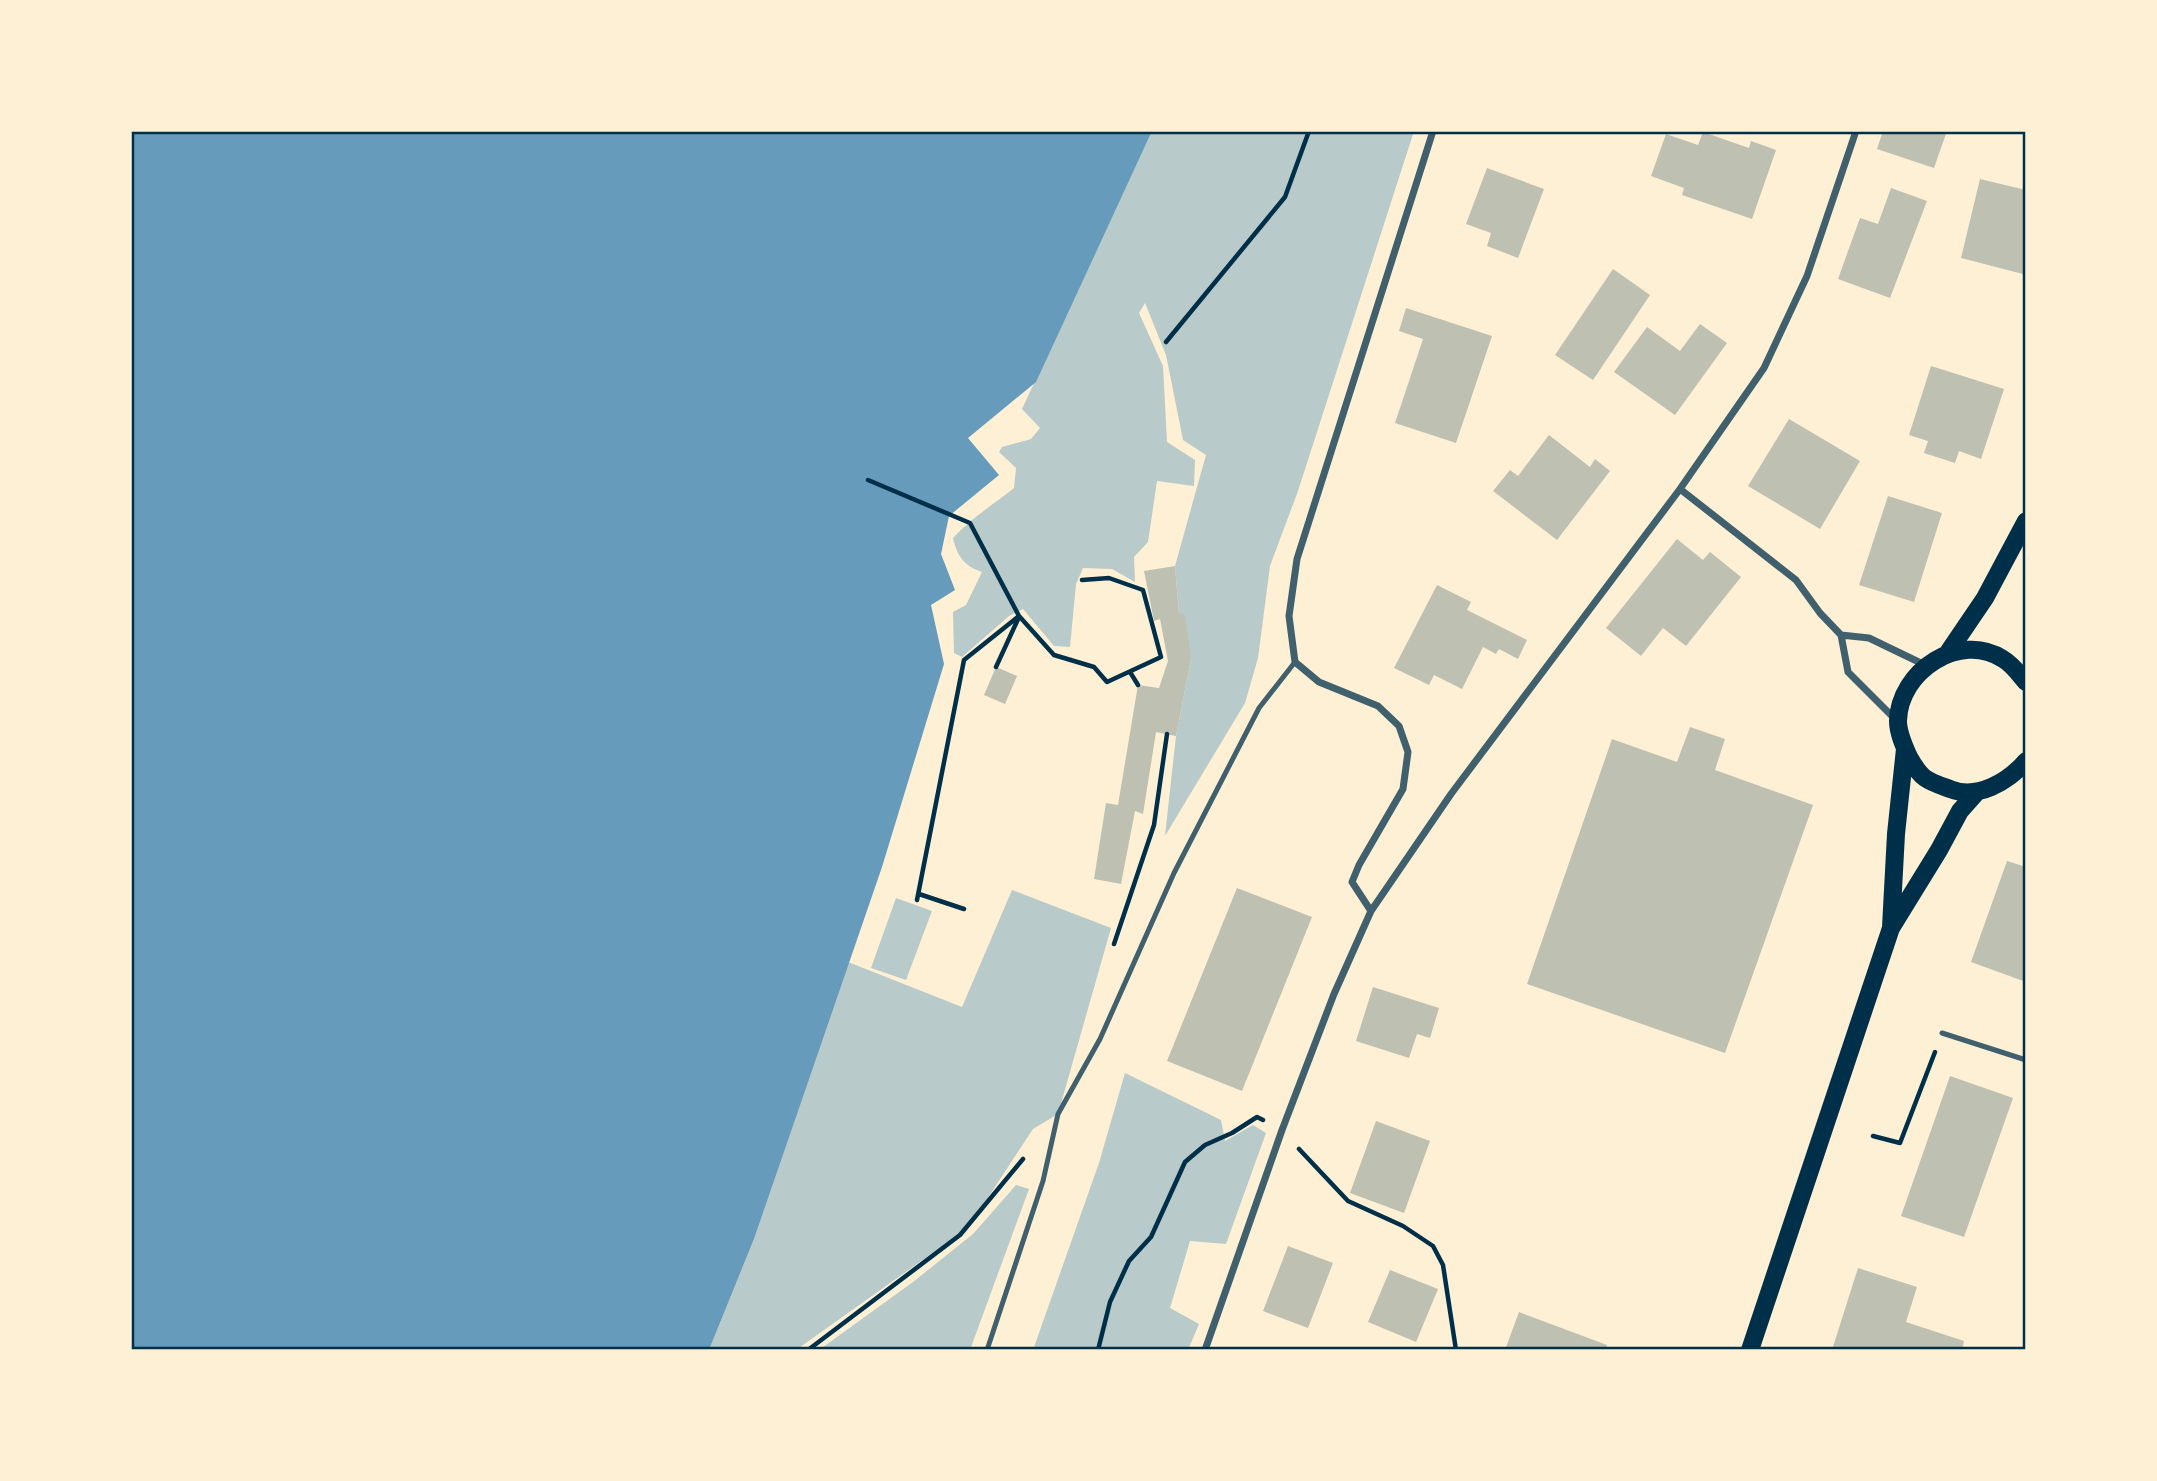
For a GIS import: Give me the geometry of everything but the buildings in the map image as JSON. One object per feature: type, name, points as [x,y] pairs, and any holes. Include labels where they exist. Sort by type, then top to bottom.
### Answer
[{"type":"main road","points":[[1947,654],[1985,598],[2026,521]]},
{"type":"main road","points":[[1976,793],[1957,792],[1925,778],[1916,768],[1905,749],[1898,722],[1905,694],[1914,679],[1927,666],[1947,654],[1976,649],[2003,658],[2026,682]]},
{"type":"main road","points":[[1891,929],[1896,834],[1905,749]]},
{"type":"main road","points":[[1750,1350],[1891,929],[1960,811],[1976,793],[1999,783],[2026,761]]},
{"type":"street","points":[[1371,911],[1352,882],[1403,789],[1408,752],[1399,726],[1378,706],[1319,682],[1295,662],[1289,616],[1297,559],[1433,131]]},
{"type":"street","points":[[1205,1350],[1282,1130],[1334,994],[1371,911],[1451,794],[1681,489],[1764,368],[1807,276],[1856,131]]},
{"type":"street","points":[[1681,489],[1796,580],[1841,635],[1848,672],[1898,722]]},
{"type":"street","points":[[1841,635],[1869,638],[1927,666]]},
{"type":"lane","points":[[987,1350],[1042,1181],[1058,1114],[1100,1039],[1174,873],[1259,708],[1295,662]]},
{"type":"lane","points":[[1942,1033],[2026,1060]]},
{"type":"path","points":[[1166,342],[1285,197],[1309,131]]},
{"type":"path","points":[[867,480],[970,523],[1019,616],[1054,654],[1094,667],[1107,682],[1161,657],[1143,590],[1109,578],[1082,580]]},
{"type":"path","points":[[996,667],[1019,616]]},
{"type":"path","points":[[964,909],[918,897],[964,660],[1019,616]]},
{"type":"path","points":[[1130,672],[1138,685]]},
{"type":"path","points":[[1112,950],[1154,825],[1167,734]]},
{"type":"path","points":[[1873,1136],[1900,1143],[1942,1033]]},
{"type":"path","points":[[1098,1350],[1110,1302],[1129,1261],[1151,1237],[1185,1162],[1205,1145],[1232,1133],[1257,1116],[1282,1130],[1348,1201],[1403,1226],[1433,1246],[1443,1265],[1456,1350]]},
{"type":"path","points":[[808,1350],[960,1235],[1025,1156]]},
{"type":"shaded area","points":[[1152,131],[1414,131],[1298,491],[1270,566],[1258,658],[1245,703],[1165,836],[1176,736],[1191,659],[1179,613],[1175,566],[1206,455],[1183,440],[1166,355],[1145,303],[1139,313],[1163,366],[1167,442],[1195,460],[1194,486],[1157,481],[1148,542],[1134,557],[1135,582],[1112,569],[1083,568],[1076,584],[1070,647],[1054,646],[1023,609],[1009,616],[962,657],[954,653],[953,612],[966,605],[982,572],[962,560],[953,538],[1014,488],[1016,468],[999,452],[1002,447],[1031,439],[1040,428],[1022,409]]},
{"type":"shaded area","points":[[1012,890],[1111,928],[1058,1114],[1033,1129],[987,1199],[959,1234],[796,1350],[709,1350],[754,1239],[848,962],[962,1007]]},
{"type":"shaded area","points":[[896,898],[932,911],[906,980],[871,968]]},
{"type":"shaded area","points":[[1125,1073],[1221,1120],[1225,1141],[1253,1125],[1266,1133],[1226,1244],[1190,1241],[1170,1308],[1199,1324],[1188,1350],[1033,1350],[1099,1163]]},
{"type":"shaded area","points":[[1016,1185],[1029,1189],[970,1350],[819,1350],[913,1282],[973,1234]]},
{"type":"water","points":[[131,131],[1152,131],[1036,382],[968,438],[999,475],[949,516],[941,554],[955,590],[931,605],[944,664],[882,867],[754,1239],[709,1350],[131,1350]]}]
